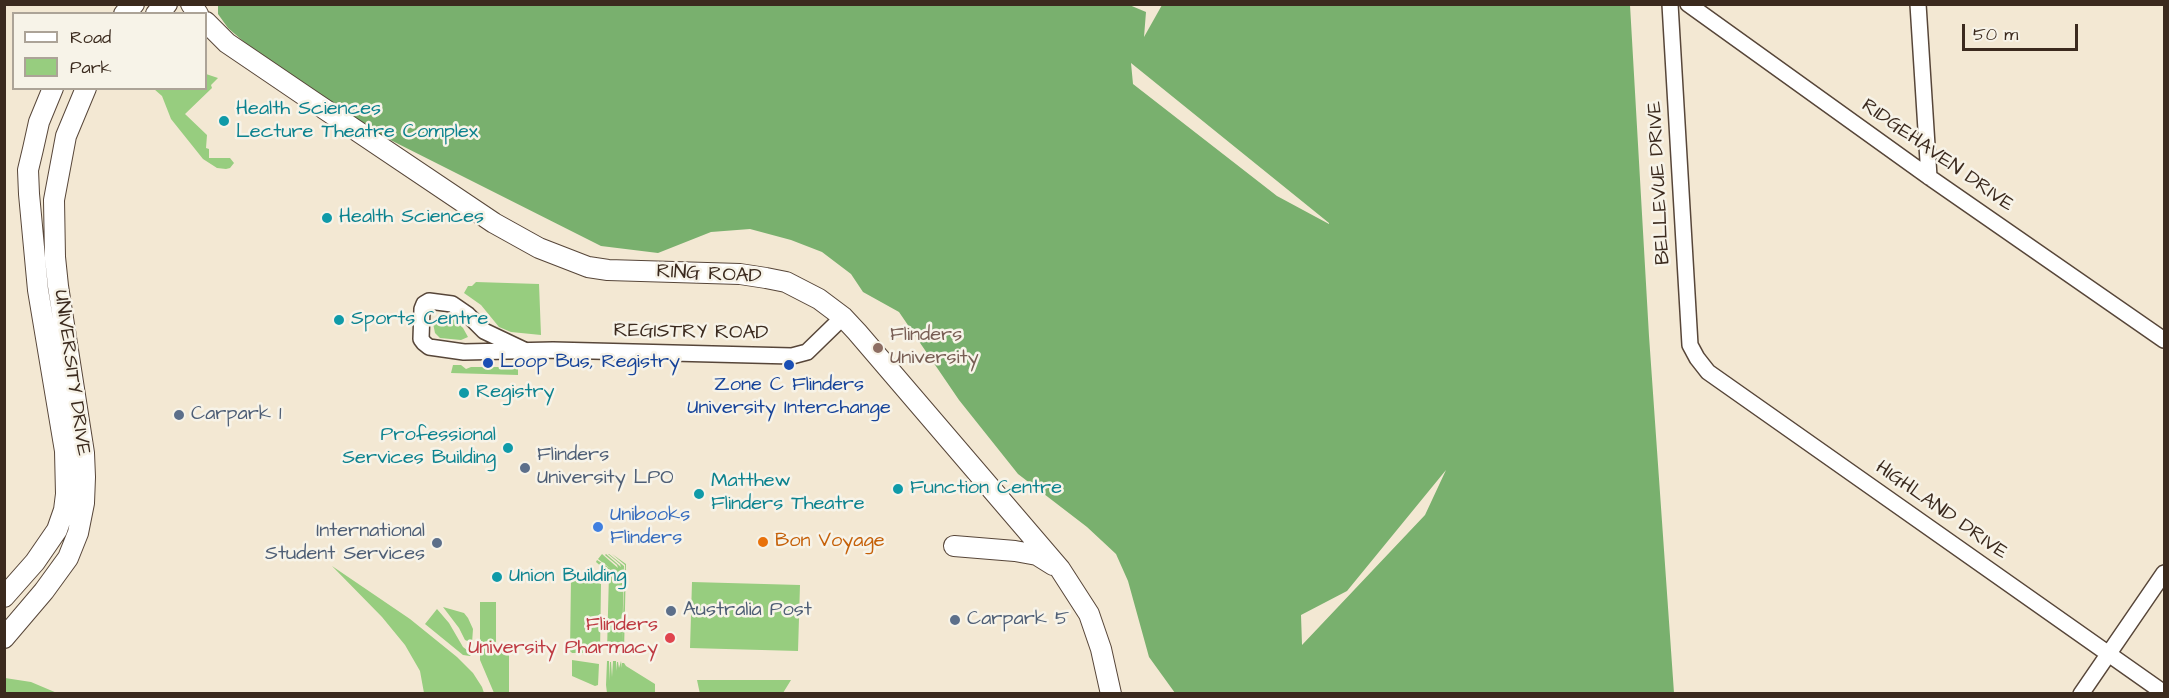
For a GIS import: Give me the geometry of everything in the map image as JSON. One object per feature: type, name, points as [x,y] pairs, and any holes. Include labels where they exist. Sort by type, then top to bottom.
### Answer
[{"type":"street","points":[[208,4],[208,27]]},
{"type":"street","name":"BELLEVUE DRIVE","points":[[1670,4],[1690,345],[1697,358]]},
{"type":"street","name":"RIDGEHAVEN DRIVE","points":[[1688,4],[1929,177],[2164,340]]},
{"type":"street","points":[[1918,4],[1929,177]]},
{"type":"street","name":"RING ROAD","points":[[208,27],[236,49],[465,204],[539,248],[588,267],[629,272],[740,274],[786,282],[819,299],[843,317],[1060,569],[1089,614],[1101,649],[1110,693]]},
{"type":"street","name":"UNIVERSITY DRIVE","points":[[4,597],[35,562],[57,530],[64,510],[66,494],[66,451],[38,290],[28,195],[28,170],[39,122],[52,90]]},
{"type":"street","name":"UNIVERSITY DRIVE","points":[[4,638],[44,591],[68,558],[78,533],[84,503],[83,445],[58,286],[54,200],[66,136],[85,90]]},
{"type":"street","name":"REGISTRY ROAD","points":[[524,350],[484,331],[462,310],[452,304],[429,301],[424,304],[421,339],[429,347],[464,352],[524,350],[792,356],[807,352],[843,317]]},
{"type":"street","name":"HIGHLAND DRIVE","points":[[1697,358],[1708,372],[2164,693]]},
{"type":"street","points":[[954,546],[1037,555],[1060,569]]},
{"type":"street","points":[[2081,693],[2164,573]]},
{"type":"green space","points":[[1127,4],[1146,12],[1144,37],[1162,5],[1630,5],[1649,336],[1674,693],[1175,693],[1149,657],[1128,581],[1116,554],[1087,527],[1018,474],[959,400],[899,312],[863,292],[851,274],[822,252],[791,240],[750,229],[711,232],[658,253],[601,246],[311,100],[228,28],[218,14],[218,5]],"holes":[[[1131,63],[1329,223],[1329,224],[1277,196],[1133,84]],[[1446,470],[1425,515],[1302,645],[1301,615],[1347,591]]]},
{"type":"green space","points":[[207,74],[218,78],[211,85],[212,88],[185,114],[207,135],[206,148],[209,149],[209,158],[230,158],[234,163],[230,168],[217,168],[203,159],[171,119],[162,96],[155,90],[207,90]]},
{"type":"green space","points":[[476,282],[539,284],[541,335],[511,332],[499,327],[481,305],[464,293],[468,286]]},
{"type":"green space","points":[[441,316],[452,317],[468,337],[461,340],[440,338],[435,333],[433,323]]},
{"type":"green space","points":[[453,365],[461,365],[466,369],[515,367],[518,369],[518,375],[451,373]]},
{"type":"green space","points":[[602,554],[618,568],[606,554],[621,567],[608,554],[624,566],[622,643],[625,565],[612,554],[626,564],[624,652],[607,651],[609,573],[596,562],[597,560],[611,569],[598,559]]},
{"type":"green space","points":[[332,566],[410,619],[457,657],[473,673],[484,693],[424,693],[420,671],[405,645],[382,617]]},
{"type":"green space","points":[[573,577],[601,584],[600,653],[572,653],[570,651],[571,579]]},
{"type":"green space","points":[[692,582],[800,585],[798,651],[690,648]]},
{"type":"green space","points":[[480,602],[496,602],[496,645],[509,645],[509,693],[494,693],[480,660]]},
{"type":"green space","points":[[443,607],[464,613],[473,629],[472,643],[465,640]]},
{"type":"green space","points":[[437,609],[449,623],[463,647],[472,654],[470,656],[463,655],[425,624]]},
{"type":"green space","points":[[572,660],[599,664],[598,685],[595,686],[572,676]]},
{"type":"green space","points":[[607,661],[609,661],[609,681],[610,662],[612,677],[613,661],[616,661],[616,671],[617,662],[619,668],[621,661],[622,668],[622,663],[624,663],[655,684],[655,693],[607,693]]},
{"type":"green space","points":[[5,678],[31,682],[57,693],[5,693]]},
{"type":"green space","points":[[697,680],[791,680],[783,693],[700,694]]},
{"type":"place","name":"Health Sciences Lecture Theatre Complex","points":[[224,121]]},
{"type":"place","name":"Health Sciences","points":[[327,218]]},
{"type":"place","name":"Sports Centre","points":[[339,320]]},
{"type":"place","name":"Flinders University","points":[[878,348]]},
{"type":"place","name":"Loop Bus, Registry","points":[[488,363]]},
{"type":"place","name":"Zone C Flinders University Interchange","points":[[789,365]]},
{"type":"place","name":"Registry","points":[[464,393]]},
{"type":"place","name":"Carpark 1","points":[[179,415]]},
{"type":"place","name":"Professional Services Building","points":[[508,448]]},
{"type":"place","name":"Flinders University LPO","points":[[525,468]]},
{"type":"place","name":"Function Centre","points":[[898,489]]},
{"type":"place","name":"Matthew Flinders Theatre","points":[[699,494]]},
{"type":"place","name":"Unibooks Flinders","points":[[598,527]]},
{"type":"place","name":"Bon Voyage","points":[[763,542]]},
{"type":"place","name":"International Student Services","points":[[437,543]]},
{"type":"place","name":"Union Building","points":[[497,577]]},
{"type":"place","name":"Australia Post","points":[[671,611]]},
{"type":"place","name":"Carpark 5","points":[[955,620]]},
{"type":"place","name":"Flinders University Pharmacy","points":[[670,638]]}]
